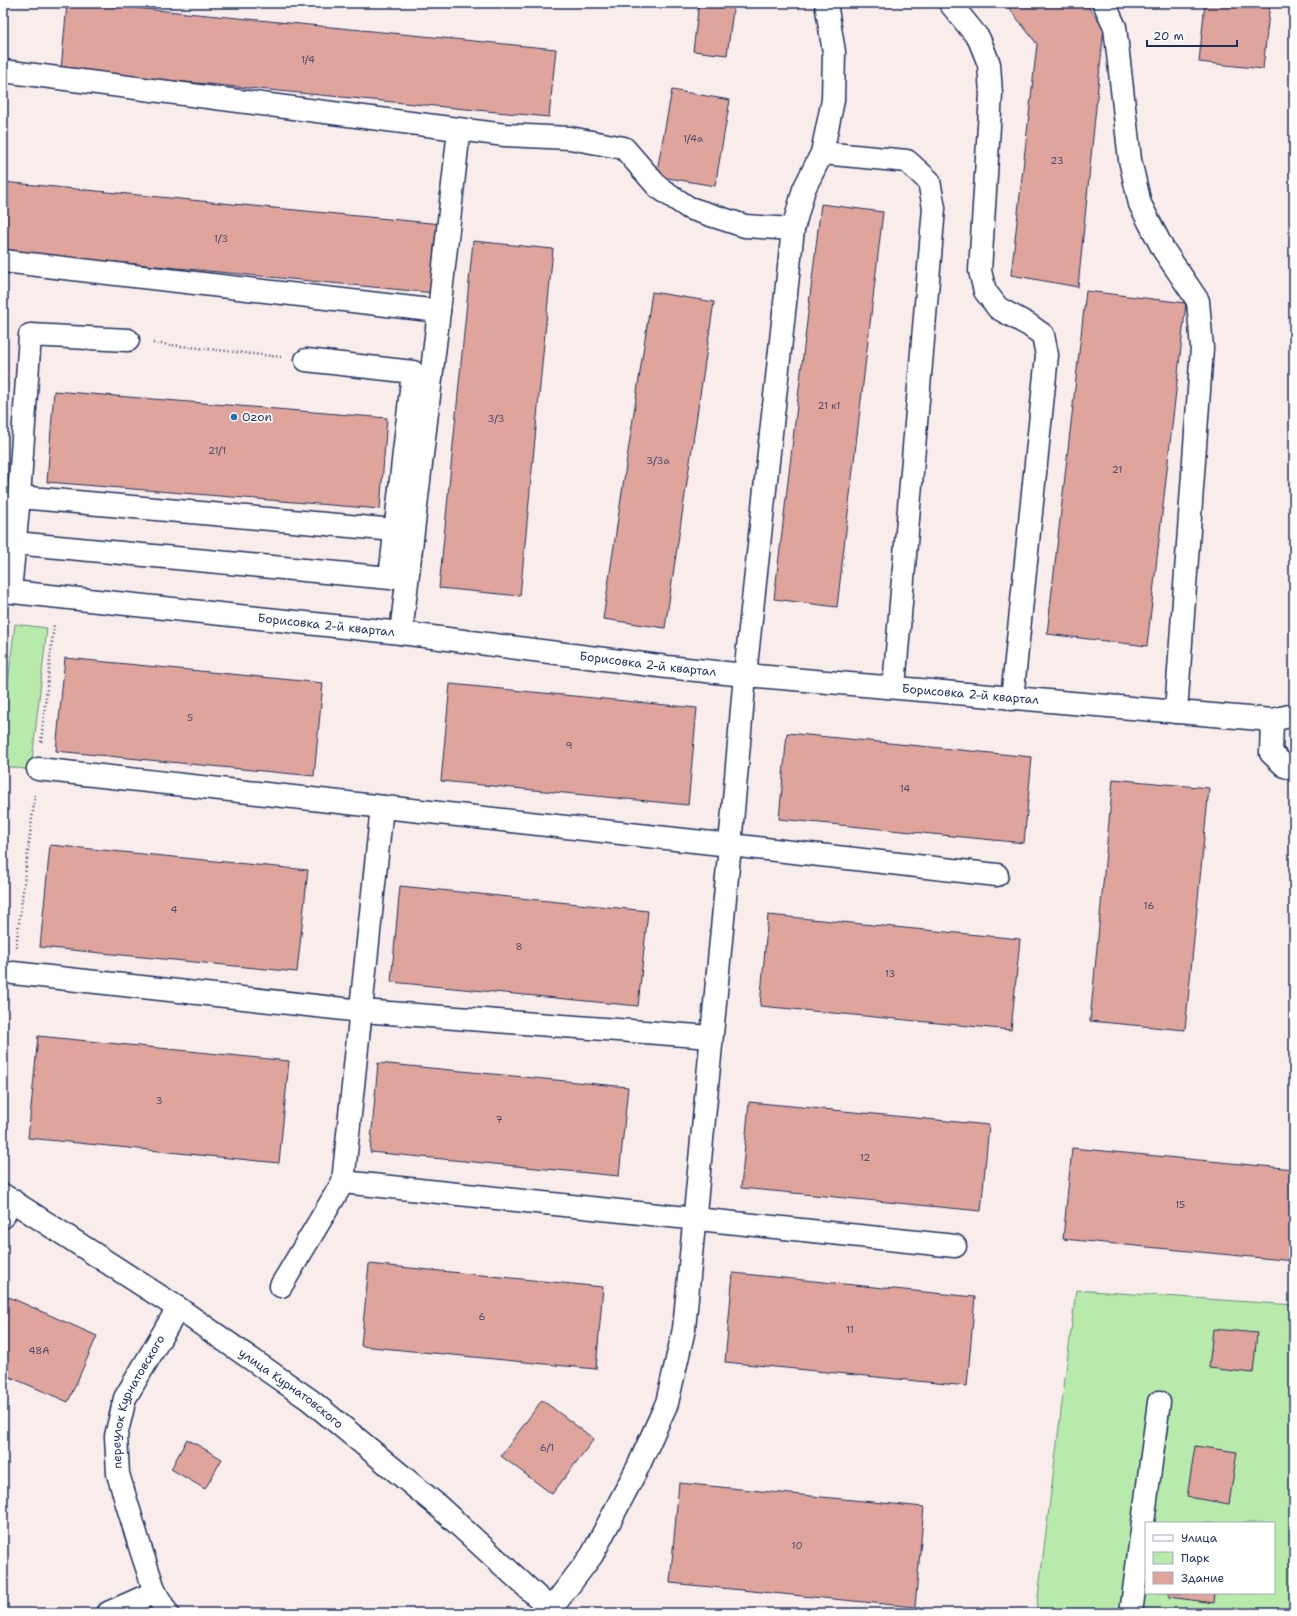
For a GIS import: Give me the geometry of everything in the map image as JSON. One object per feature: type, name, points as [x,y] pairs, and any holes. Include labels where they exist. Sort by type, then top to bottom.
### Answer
[{"type":"street","points":[[553,1611],[592,1555],[638,1467],[667,1403],[684,1329],[696,1218],[711,1037],[745,675],[793,230],[804,189],[822,153],[833,100],[834,52],[826,3]]},
{"type":"street","points":[[950,3],[979,39],[989,64],[991,94],[980,271],[985,290],[998,308],[1029,325],[1042,336],[1047,355],[1012,699]]},
{"type":"street","points":[[1104,3],[1115,27],[1130,160],[1140,204],[1163,249],[1198,301],[1202,348],[1176,712]]},
{"type":"street","points":[[3,71],[459,130],[505,135],[570,138],[624,148],[658,187],[689,208],[745,226],[793,230]]},
{"type":"street","points":[[402,633],[459,130]]},
{"type":"street","points":[[822,153],[907,161],[929,181],[934,208],[894,687]]},
{"type":"street","points":[[3,261],[439,311]]},
{"type":"street","points":[[6,591],[15,543],[30,335],[128,340]]},
{"type":"street","points":[[15,543],[390,578],[413,372],[306,360]]},
{"type":"street","points":[[19,497],[395,530]]},
{"type":"street","name":"Борисовка 2-й квартал","points":[[6,591],[402,633],[667,667],[745,675],[1272,720],[1294,715]]},
{"type":"street","points":[[1272,720],[1271,753],[1285,766],[1294,769]]},
{"type":"street","points":[[38,769],[997,875]]},
{"type":"street","points":[[281,1286],[343,1182],[382,808]]},
{"type":"street","points":[[13,973],[362,1011],[711,1037]]},
{"type":"street","points":[[343,1182],[955,1246]]},
{"type":"street","name":"улица Курнатовского","points":[[6,1204],[178,1308],[310,1400],[438,1505],[553,1611]]},
{"type":"street","name":"переулок Курнатовского","points":[[167,1613],[155,1592],[118,1474],[116,1436],[125,1398],[178,1308]]},
{"type":"street","points":[[1131,1613],[1159,1402]]},
{"type":"street","points":[[108,1613],[155,1592]]},
{"type":"path","points":[[128,340],[306,360]]},
{"type":"green space","points":[[15,624],[47,628],[31,770],[3,766],[3,724]]},
{"type":"green space","points":[[1076,1290],[1294,1305],[1294,1613],[1036,1613]]},
{"type":"building","points":[[67,3],[84,3],[556,49],[549,117],[61,70]]},
{"type":"building","points":[[699,3],[734,3],[727,55],[693,51]]},
{"type":"building","points":[[1005,3],[1085,3],[1104,27],[1078,287],[1011,275],[1037,44]]},
{"type":"building","points":[[1205,3],[1270,3],[1263,69],[1199,62]]},
{"type":"building","points":[[672,90],[730,100],[715,186],[656,176]]},
{"type":"building","points":[[3,182],[441,224],[434,293],[3,251]]},
{"type":"building","points":[[821,204],[883,212],[837,607],[774,599]]},
{"type":"building","points":[[473,241],[553,249],[520,596],[439,588]]},
{"type":"building","points":[[1086,291],[1186,303],[1147,646],[1047,634]]},
{"type":"building","points":[[652,292],[714,302],[665,628],[603,619]]},
{"type":"building","points":[[54,391],[387,418],[380,509],[47,482]]},
{"type":"building","points":[[65,658],[323,683],[314,776],[56,751]]},
{"type":"building","points":[[450,684],[697,708],[688,805],[441,781]]},
{"type":"building","points":[[787,733],[1032,757],[1024,843],[779,819]]},
{"type":"building","points":[[1113,779],[1209,788],[1185,1030],[1090,1021]]},
{"type":"building","points":[[50,845],[308,870],[297,972],[40,947]]},
{"type":"building","points":[[400,886],[648,911],[638,1006],[391,982]]},
{"type":"building","points":[[768,915],[1020,939],[1011,1030],[760,1006]]},
{"type":"building","points":[[38,1036],[289,1061],[279,1163],[28,1138]]},
{"type":"building","points":[[378,1063],[628,1087],[619,1176],[370,1152]]},
{"type":"building","points":[[749,1102],[989,1125],[981,1211],[741,1188]]},
{"type":"building","points":[[1072,1148],[1294,1169],[1294,1261],[1063,1239]]},
{"type":"building","points":[[369,1264],[603,1287],[596,1369],[361,1346]]},
{"type":"building","points":[[733,1273],[975,1297],[967,1386],[725,1362]]},
{"type":"building","points":[[9,1297],[97,1336],[68,1402],[3,1374],[3,1310]]},
{"type":"building","points":[[1213,1329],[1257,1333],[1253,1373],[1209,1368]]},
{"type":"building","points":[[542,1400],[594,1439],[552,1494],[501,1456]]},
{"type":"building","points":[[187,1439],[222,1459],[205,1489],[171,1469]]},
{"type":"building","points":[[1195,1446],[1237,1452],[1229,1504],[1187,1497]]},
{"type":"building","points":[[679,1483],[924,1507],[915,1607],[670,1583]]},
{"type":"building","points":[[1169,1594],[1215,1594],[1214,1603],[1169,1597]]},
{"type":"place","name":"Ozon","points":[[234,417]]}]
